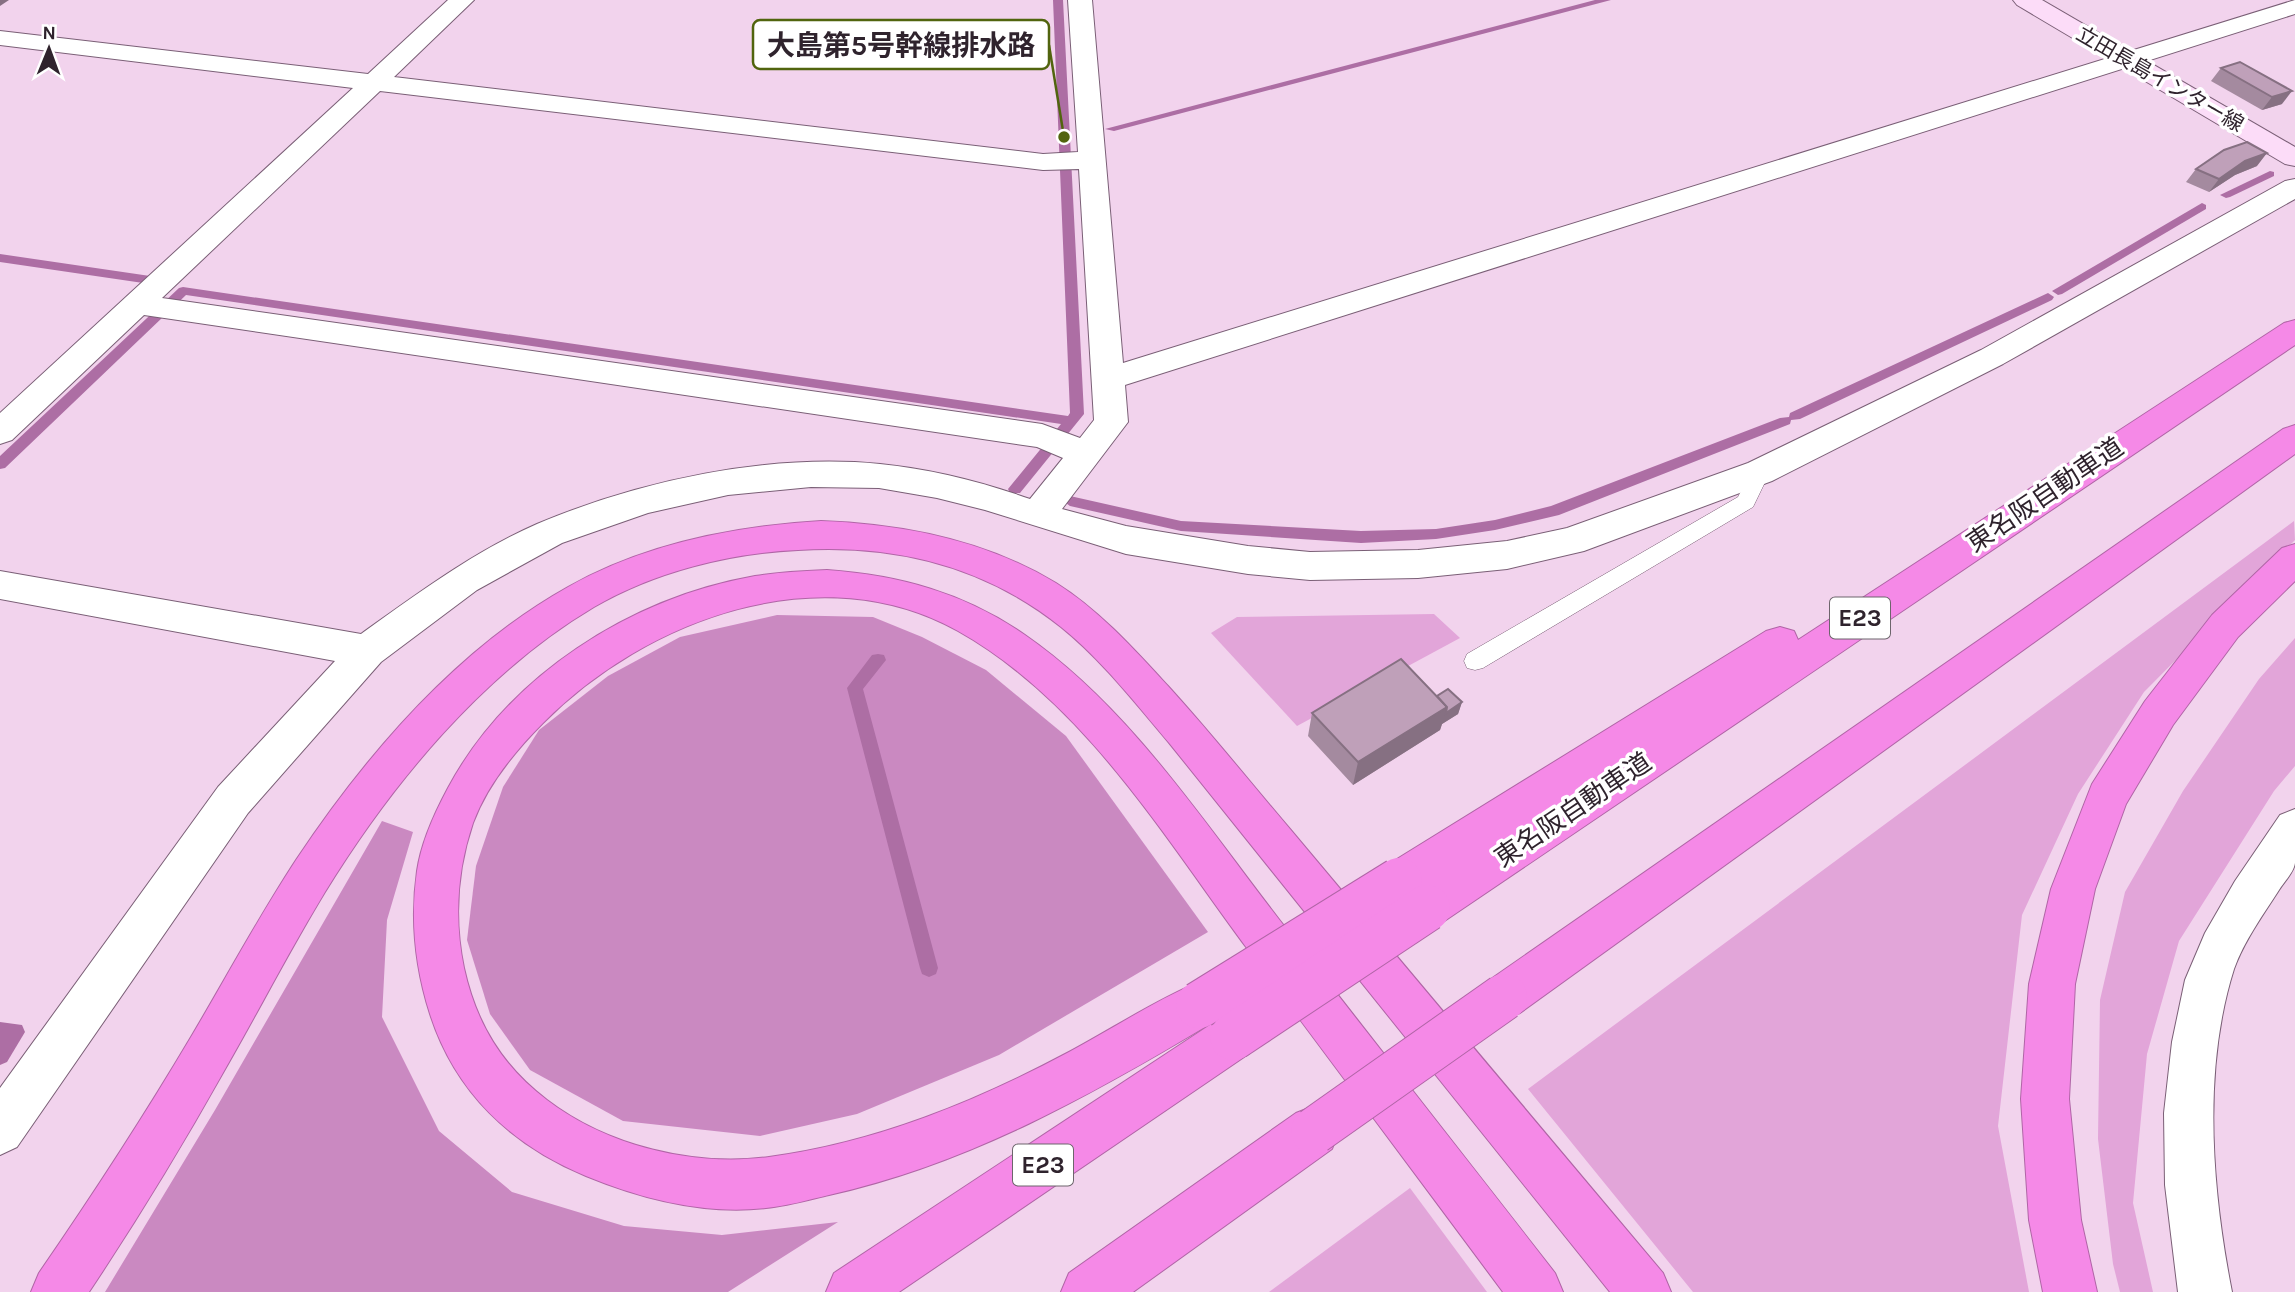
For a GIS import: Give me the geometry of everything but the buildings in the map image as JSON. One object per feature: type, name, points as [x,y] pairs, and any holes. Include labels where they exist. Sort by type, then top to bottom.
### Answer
[{"type":"highway","name":"東名阪自動車道","points":[[1216,1021],[1413,894],[2030,484],[2151,424],[2295,330]]},
{"type":"highway","points":[[1088,1292],[2295,437]]},
{"type":"highway","points":[[58,1292],[119,1203],[286,915],[356,810],[430,718],[506,647],[585,595],[671,560],[741,542],[822,533],[884,537],[943,548],[1012,576],[1074,616],[1128,668],[1184,732],[1644,1292]]},
{"type":"highway","points":[[2070,1292],[2055,1220],[2045,1099],[2052,985],[2073,889],[2107,797],[2159,712],[2225,626],[2295,558]]},
{"type":"highway","points":[[1216,1021],[1067,1082],[948,1136],[850,1167],[762,1183],[683,1180],[617,1165],[562,1140],[510,1104],[474,1062],[454,1017],[441,969],[435,920],[440,865],[454,820],[479,771],[517,718],[569,673],[617,642],[692,607],[746,591],[801,584],[860,586],[921,600],[965,617],[1012,646],[1050,677],[1095,722],[1175,819],[1536,1292]]},
{"type":"highway","name":"E23","points":[[853,1292],[1216,1021]]},
{"type":"main road","name":"立田長島インター線","points":[[2025,0],[2295,158]]},
{"type":"street","points":[[0,432],[142,305],[462,0]]},
{"type":"street","points":[[1037,515],[1082,452],[1111,422],[1087,160],[1080,0]]},
{"type":"street","points":[[2232,0],[2295,28]]},
{"type":"street","points":[[1108,379],[2295,6]]},
{"type":"street","points":[[0,38],[1043,162],[1087,160]]},
{"type":"street","points":[[0,1130],[233,800],[366,650],[464,580],[549,534],[643,501],[728,482],[811,475],[879,476],[937,485],[992,499],[1037,515],[1126,540],[1248,560],[1310,566],[1418,564],[1507,555],[1571,541],[1760,472],[1992,357],[2295,187]]},
{"type":"street","points":[[142,305],[1042,436],[1082,452]]},
{"type":"street","points":[[0,585],[366,650]]},
{"type":"street","points":[[2205,1292],[2196,1244],[2187,1143],[2194,1044],[2213,965],[2250,898],[2295,828]]},
{"type":"lane","points":[[1475,661],[1746,502],[1760,472]]},
{"type":"shaded area","points":[[2294,521],[2295,540],[2144,692],[2078,794],[2022,915],[1998,1126],[2029,1292],[1693,1292],[1528,1089]]},
{"type":"shaded area","points":[[1434,614],[1460,638],[1297,726],[1211,633],[1237,617]]},
{"type":"shaded area","points":[[777,615],[873,617],[922,637],[986,670],[1066,736],[1208,932],[999,1055],[857,1114],[760,1136],[623,1121],[530,1070],[490,1014],[467,940],[476,866],[503,787],[539,730],[608,676],[680,637]]},
{"type":"shaded area","points":[[2295,638],[2295,766],[2274,791],[2179,941],[2147,1054],[2133,1203],[2153,1292],[2120,1292],[2113,1264],[2098,1139],[2100,1000],[2125,892],[2183,791],[2259,679]]},
{"type":"shaded area","points":[[382,821],[413,832],[387,920],[382,1017],[439,1131],[512,1192],[624,1226],[722,1235],[838,1222],[728,1292],[105,1292],[215,1110]]},
{"type":"shaded area","points":[[1410,1188],[1487,1292],[1269,1292]]},
{"type":"waterway","points":[[1058,0],[1077,414],[1071,421]]},
{"type":"waterway","points":[[1110,129],[1606,0]]},
{"type":"waterway","points":[[2226,195],[2270,174]]},
{"type":"waterway","points":[[2058,291],[2202,207]]},
{"type":"waterway","points":[[0,258],[150,280]]},
{"type":"waterway","points":[[0,464],[183,291],[1071,421]]},
{"type":"waterway","points":[[1795,416],[2048,297]]},
{"type":"waterway","points":[[1015,489],[1071,421]]},
{"type":"waterway","points":[[1070,501],[1181,526],[1361,537],[1436,534],[1495,525],[1554,511],[1785,421]]},
{"type":"waterway","points":[[878,660],[855,688],[929,968]]},
{"type":"waterway","points":[[0,1031],[15,1032],[0,1055]]},
{"type":"place","name":"大島第5号幹線排水路","points":[[1064,137]]}]
